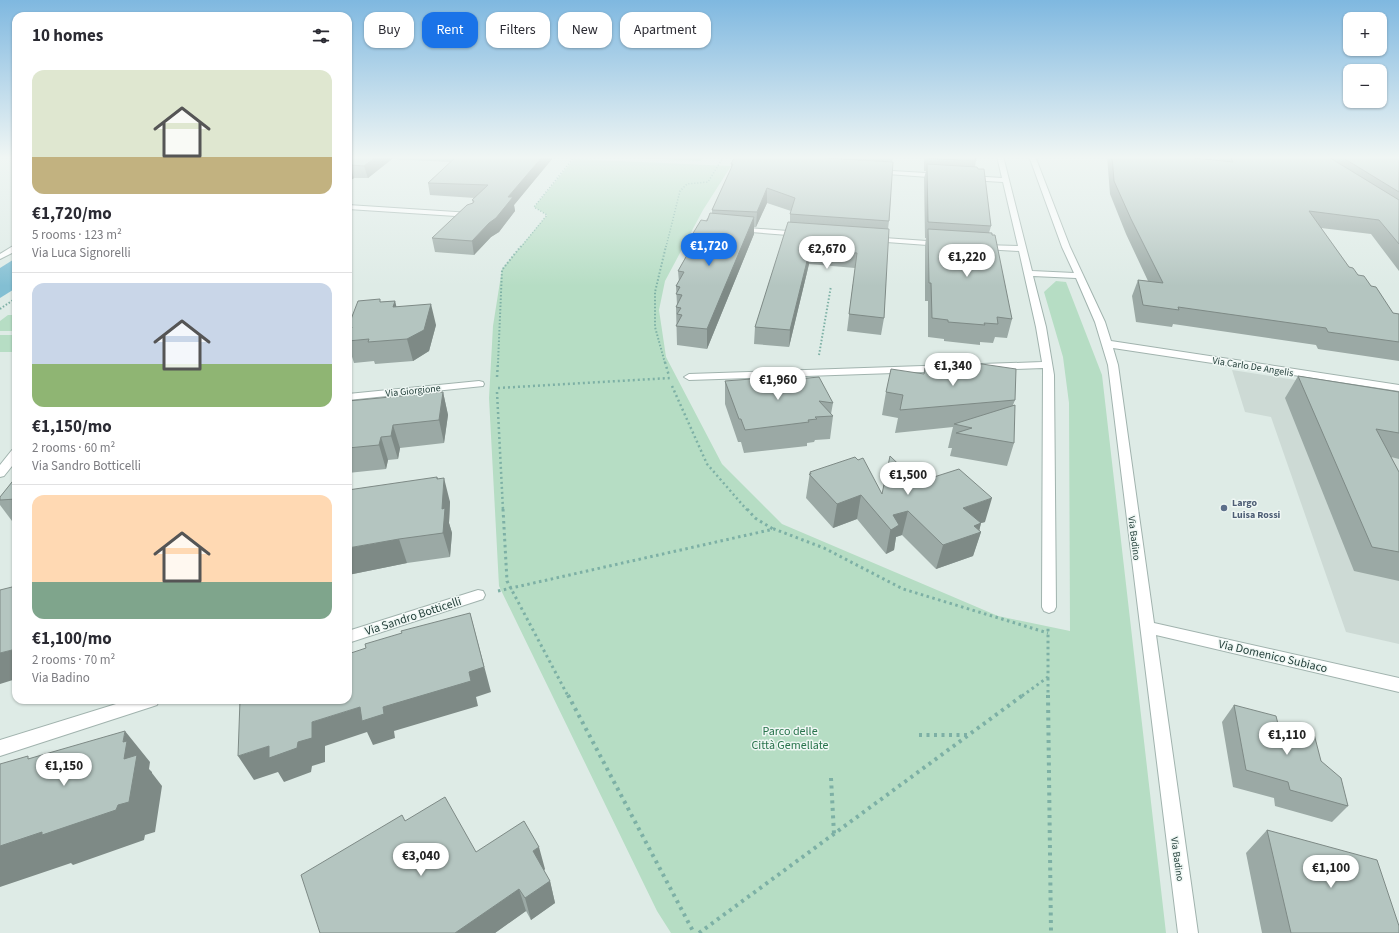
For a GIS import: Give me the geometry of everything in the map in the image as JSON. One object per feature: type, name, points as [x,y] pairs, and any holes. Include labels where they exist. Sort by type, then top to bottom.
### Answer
[{"type":"street","points":[[1010,200],[1044,340],[1048,365],[1050,397],[1049,607]]},
{"type":"street","name":"Via Badino","points":[[1048,200],[1064,242],[1100,322],[1108,344],[1113,365],[1188,933]]},
{"type":"street","points":[[352,206],[471,215]]},
{"type":"street","points":[[729,229],[808,234]]},
{"type":"street","points":[[864,238],[950,244]]},
{"type":"street","points":[[974,246],[1022,249]]},
{"type":"street","points":[[0,257],[12,250]]},
{"type":"street","points":[[1027,273],[1079,276]]},
{"type":"street","name":"Via Carlo De Angelis","points":[[1108,344],[1399,388]]},
{"type":"street","points":[[689,377],[1048,365]]},
{"type":"street","name":"Via Giorgione","points":[[352,397],[478,384]]},
{"type":"street","points":[[0,474],[12,459]]},
{"type":"street","name":"Via Sandro Botticelli","points":[[352,636],[478,595]]},
{"type":"street","name":"Via Domenico Subiaco","points":[[1147,627],[1399,685]]},
{"type":"street","points":[[0,748],[138,704]]},
{"type":"path","points":[[539,200],[534,206],[547,215],[502,270],[497,388],[507,581],[694,933]]},
{"type":"path","points":[[678,200],[655,292],[655,327],[676,397],[707,464],[755,518],[774,529],[824,548],[903,589],[1048,633]]},
{"type":"path","points":[[816,373],[831,286]]},
{"type":"path","points":[[0,309],[12,301]]},
{"type":"path","points":[[497,388],[689,377]]},
{"type":"path","points":[[478,595],[774,529]]},
{"type":"path","points":[[1049,607],[1048,677],[1051,933]]},
{"type":"path","points":[[699,933],[1048,677]]},
{"type":"path","points":[[919,735],[969,735]]},
{"type":"path","points":[[831,778],[834,834]]},
{"type":"shaded area","points":[[1232,370],[1399,396],[1399,644],[1346,632],[1271,417],[1245,412]]},
{"type":"green space","name":"Parco delle Città Gemellate","points":[[540,200],[710,200],[665,281],[659,310],[666,357],[722,464],[782,524],[998,616],[1070,631],[1069,403],[1063,357],[1044,292],[1056,281],[1066,282],[1102,375],[1166,933],[671,933],[657,911],[499,586],[489,398],[493,326],[502,269],[547,215],[534,207]]},
{"type":"green space","points":[[8,315],[12,315],[12,331],[0,331],[0,321]]},
{"type":"green space","points":[[0,335],[12,335],[12,352],[0,352]]},
{"type":"water","points":[[12,260],[12,290],[0,298],[0,268]]},
{"type":"building","points":[[472,200],[511,200],[496,218],[489,223],[472,241],[432,238],[467,205],[473,203],[474,201]]},
{"type":"building","points":[[717,200],[762,200],[757,212],[712,210]]},
{"type":"building","points":[[795,200],[890,200],[889,221],[790,214]]},
{"type":"building","points":[[928,200],[988,200],[991,226],[928,222]]},
{"type":"building","points":[[1122,200],[1398,200],[1399,244],[1379,220],[1309,211],[1349,267],[1353,268],[1358,275],[1364,276],[1371,286],[1376,287],[1393,313],[1399,314],[1399,342],[1328,332],[1326,328],[1178,307],[1179,310],[1143,305],[1138,280],[1163,283]]},
{"type":"building","points":[[710,213],[754,217],[707,329],[676,326],[682,315],[677,314],[681,308],[676,307],[682,295],[676,294],[680,287],[676,286],[684,272],[678,271],[695,241],[689,240],[701,220],[707,221]]},
{"type":"building","points":[[788,222],[889,229],[884,318],[849,314],[857,253],[810,249],[790,330],[755,327]]},
{"type":"building","points":[[928,229],[992,233],[992,235],[995,235],[1012,319],[997,317],[998,324],[984,323],[985,325],[948,322],[948,320],[932,318],[931,283],[929,283]]},
{"type":"building","points":[[380,299],[380,302],[395,301],[393,307],[431,304],[424,330],[407,339],[368,342],[369,339],[352,341],[352,317],[358,301]]},
{"type":"building","points":[[975,363],[1016,369],[1015,400],[900,410],[903,395],[886,392],[891,369],[924,374],[925,368],[974,376]]},
{"type":"building","points":[[791,376],[798,379],[819,377],[833,403],[819,401],[833,416],[815,417],[817,419],[808,420],[809,422],[745,430],[741,419],[739,419],[725,381]]},
{"type":"building","points":[[1298,376],[1399,392],[1399,433],[1376,429],[1399,472],[1399,552],[1372,547]]},
{"type":"building","points":[[443,392],[439,420],[393,425],[391,436],[381,437],[379,445],[352,448],[352,401]]},
{"type":"building","points":[[1015,405],[1014,443],[956,433],[972,428],[954,424]]},
{"type":"building","points":[[890,456],[915,480],[932,475],[934,477],[959,469],[992,498],[963,508],[981,523],[974,526],[981,532],[943,545],[908,511],[893,515],[899,525],[891,530],[861,495],[837,504],[809,474],[811,474],[810,472],[855,457],[858,460],[863,458],[882,494]]},
{"type":"building","points":[[437,477],[437,479],[444,478],[442,509],[445,508],[443,533],[352,547],[352,489]]},
{"type":"building","points":[[12,482],[12,499],[0,500],[0,497]]},
{"type":"building","points":[[12,587],[12,650],[0,653],[0,590]]},
{"type":"building","points":[[470,613],[484,667],[469,672],[471,681],[383,707],[384,714],[362,721],[360,707],[312,722],[312,738],[298,742],[297,748],[269,758],[269,746],[238,756],[240,704],[352,704],[352,653],[366,648],[365,644],[402,633],[401,631]]},
{"type":"building","points":[[1234,705],[1276,716],[1278,724],[1314,734],[1321,761],[1341,778],[1348,806],[1290,790],[1288,782],[1246,770]]},
{"type":"building","points":[[125,731],[123,742],[127,741],[124,759],[137,755],[129,802],[118,805],[116,810],[42,835],[42,832],[0,846],[0,764],[28,756],[28,759]]},
{"type":"building","points":[[445,797],[476,852],[524,821],[539,847],[533,851],[550,881],[525,898],[519,889],[455,933],[320,933],[301,875],[402,815],[405,821]]},
{"type":"building","points":[[1267,830],[1377,860],[1399,926],[1399,933],[1291,933]]},
{"type":"place","name":"Largo Luisa Rossi","points":[[1224,508]]}]
